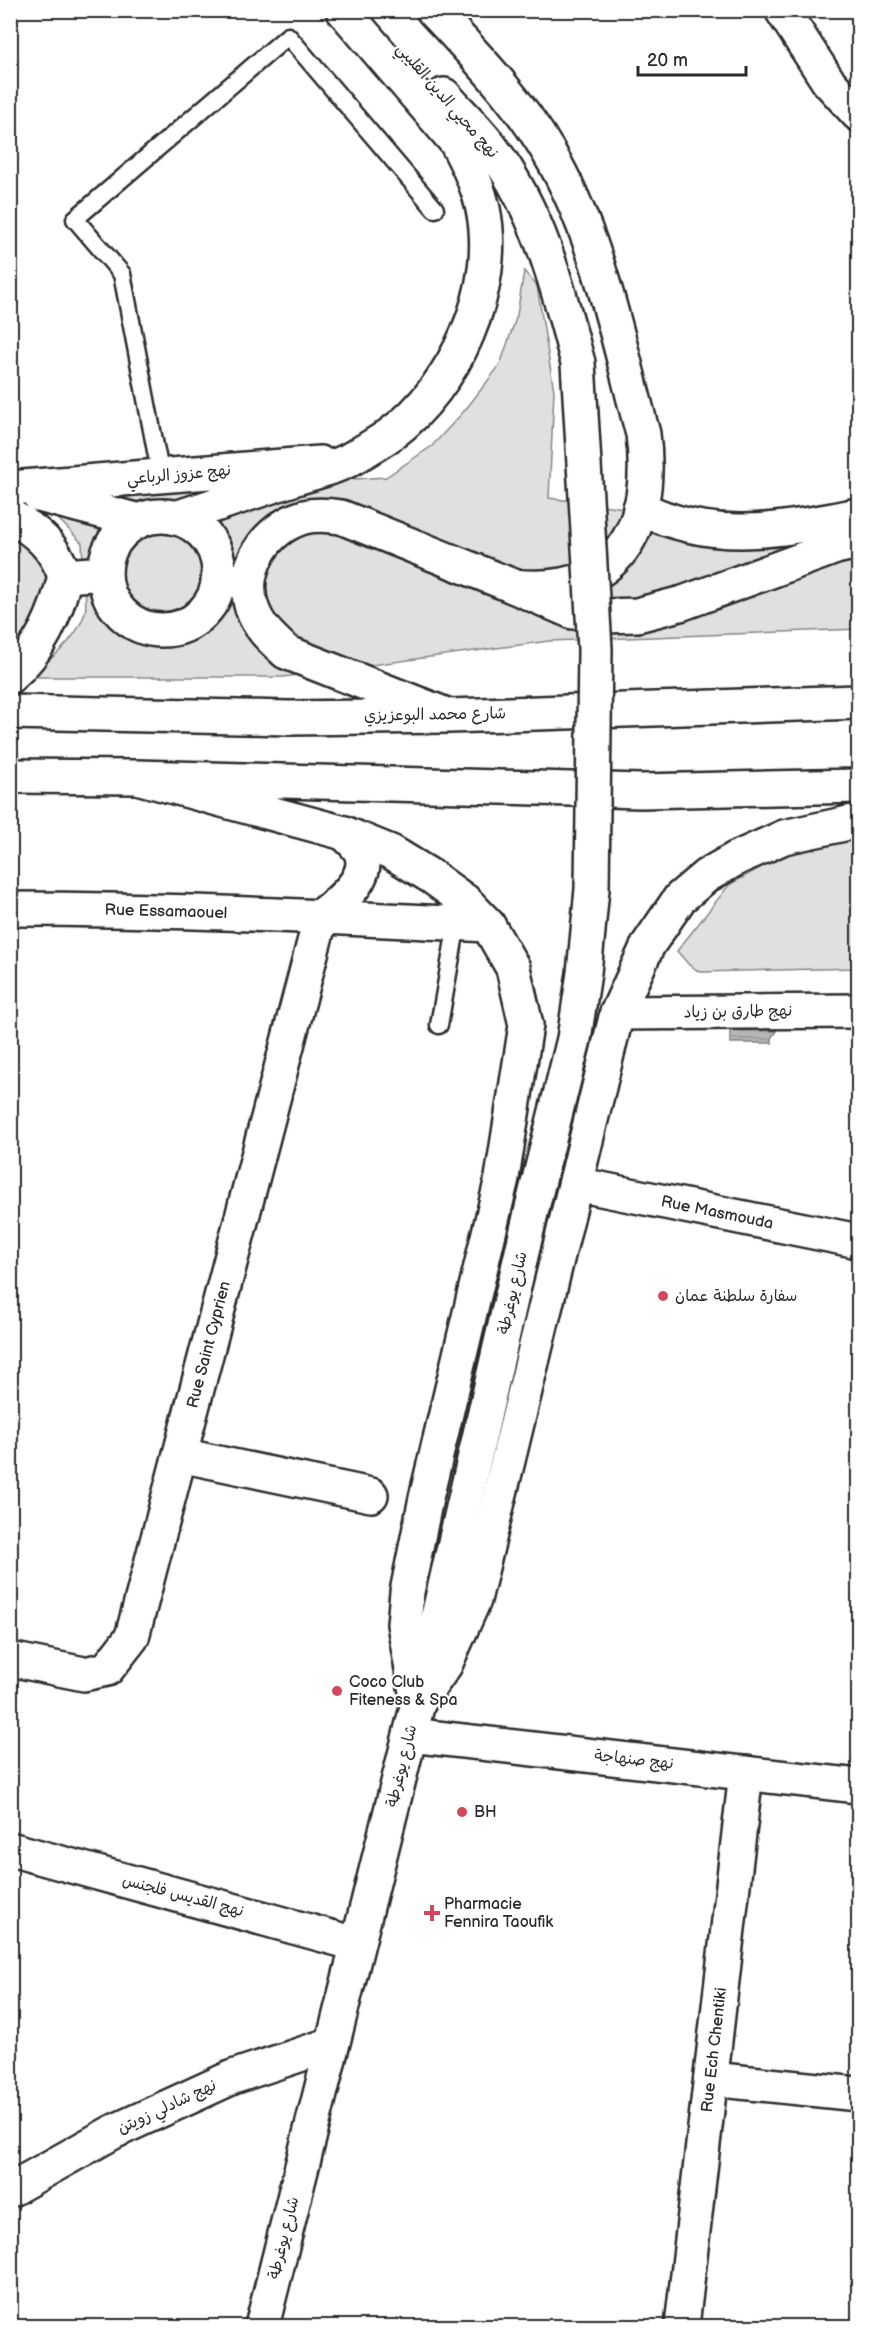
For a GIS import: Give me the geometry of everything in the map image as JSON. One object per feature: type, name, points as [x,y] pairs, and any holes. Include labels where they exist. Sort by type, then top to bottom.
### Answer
[{"type":"main road","points":[[176,518],[346,461],[392,433],[431,396],[461,350],[481,299],[486,269],[487,240],[484,210],[477,186],[456,142],[343,10]]},
{"type":"main road","name":"نهج محيي الدين القليبي","points":[[360,10],[393,39],[493,150],[519,192],[545,245],[578,363],[595,649],[592,889],[584,973],[574,1039],[533,1204]]},
{"type":"main road","name":"نهج محيي الدين القليبي","points":[[373,10],[393,39]]},
{"type":"main road","points":[[433,10],[516,102],[548,150],[574,200],[594,253],[643,434],[646,461],[645,489],[628,540],[613,562],[596,574],[576,583],[535,589],[513,586]]},
{"type":"main road","points":[[782,10],[828,81],[858,114]]},
{"type":"main road","name":"نهج عزوز الرباعي","points":[[11,498],[161,477],[346,461]]},
{"type":"main road","points":[[11,498],[139,521]]},
{"type":"main road","points":[[10,676],[35,649],[49,626],[59,602],[65,576],[60,562],[47,543],[29,527],[11,498]]},
{"type":"main road","points":[[640,508],[667,521],[705,530],[734,531],[776,530],[858,515]]},
{"type":"main road","points":[[449,716],[286,652],[265,633],[234,581],[218,565],[209,542],[191,524],[176,518],[157,516],[139,521],[125,530],[114,542],[107,557],[105,573],[107,589],[113,603],[123,615],[136,624],[150,629],[166,630],[181,627],[195,620],[214,596],[234,581],[254,562],[262,546],[274,533],[289,523],[305,517],[323,515],[341,517],[573,612],[604,616],[637,615],[683,603],[836,547],[858,543]]},
{"type":"main road","points":[[65,576],[105,573]]},
{"type":"main road","name":"شارع محمد البوعزيزي","points":[[10,712],[290,718],[449,716],[858,702]]},
{"type":"main road","points":[[10,776],[137,777],[641,790],[858,786]]},
{"type":"main road","points":[[137,777],[344,833],[391,852],[465,901],[472,924],[513,968],[526,1025],[502,1178],[406,1592],[404,1624],[418,1703]]},
{"type":"main road","points":[[418,1703],[445,1665],[474,1599],[617,1013],[648,945],[680,898],[706,876],[737,858],[784,837],[858,821]]},
{"type":"main road","points":[[321,916],[347,897],[361,872],[362,856],[356,845],[344,833]]},
{"type":"main road","name":"Rue Essamaouel","points":[[10,909],[113,909],[472,924]]},
{"type":"main road","name":"Rue Saint Cyprien","points":[[10,1659],[84,1674],[107,1669],[122,1653],[132,1637],[321,916]]},
{"type":"main road","name":"نهج طارق بن زياد","points":[[617,1013],[858,1011]]},
{"type":"main road","name":"Rue Masmouda","points":[[576,1184],[858,1241]]},
{"type":"main road","name":"شارع يوغرطة","points":[[262,2326],[418,1703],[533,1204]]},
{"type":"main road","points":[[180,1455],[370,1495]]},
{"type":"main road","name":"نهج صنهاجة","points":[[410,1735],[746,1773],[858,1782]]},
{"type":"main road","name":"Rue Ech Chentiki","points":[[682,2326],[746,1773]]},
{"type":"main road","name":"نهج القديس فلجنس","points":[[10,1849],[356,1944]]},
{"type":"main road","name":"نهج شادلي زويتن","points":[[10,2190],[113,2132],[233,2077],[332,2044]]},
{"type":"main road","points":[[711,2079],[858,2094]]},
{"type":"lane","points":[[161,477],[122,274],[75,219],[288,36],[435,209]]},
{"type":"lane","points":[[439,1025],[472,924]]},
{"type":"shaded area","points":[[524,271],[537,286],[554,391],[549,498],[655,512],[858,522],[858,629],[549,641],[283,677],[26,677],[53,657],[69,641],[81,623],[86,608],[82,543],[39,499],[386,477],[432,446],[466,409],[500,365],[517,315]]},
{"type":"shaded area","points":[[10,532],[42,558],[49,579],[31,637],[11,647]]},
{"type":"shaded area","points":[[858,838],[858,968],[700,972],[689,965],[677,951],[729,885],[803,844]]},
{"type":"shaded area","points":[[770,1024],[770,1030],[776,1031],[772,1036],[772,1043],[730,1043],[730,1025]]},
{"type":"place","name":"سفارة سلطنة عمان","points":[[663,1296]]},
{"type":"place","name":"Coco Club Fiteness & Spa","points":[[337,1691]]},
{"type":"place","name":"BH","points":[[462,1812]]},
{"type":"place","name":"Pharmacie Fennira Taoufik","points":[[432,1913]]}]
